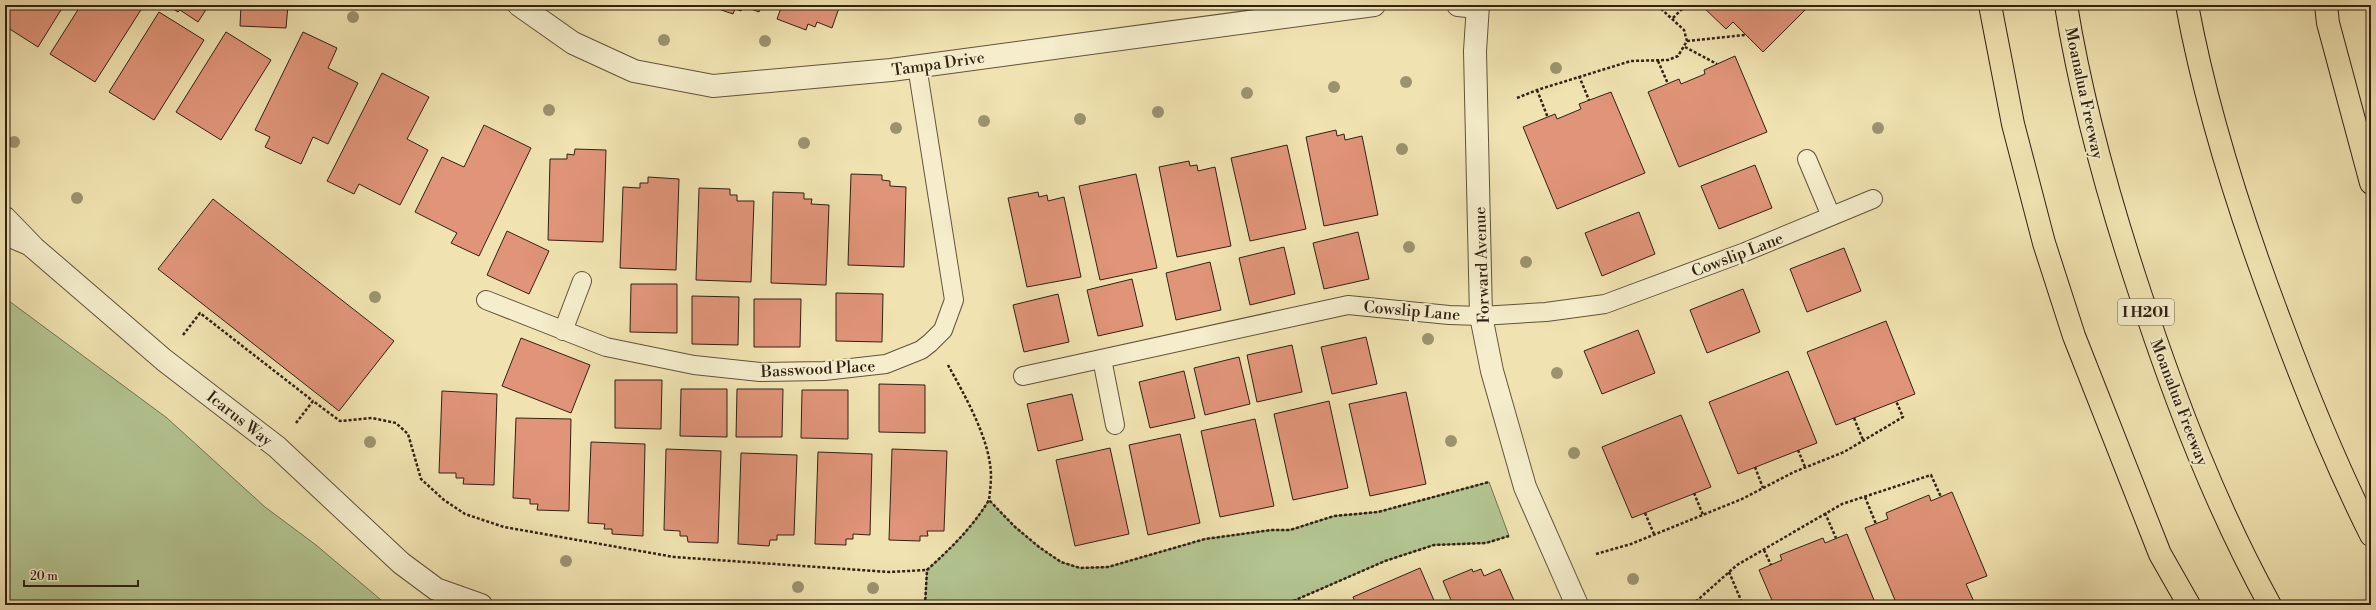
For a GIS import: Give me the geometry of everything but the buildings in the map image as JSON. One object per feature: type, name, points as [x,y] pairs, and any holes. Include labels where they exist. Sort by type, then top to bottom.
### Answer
[{"type":"highway","points":[[1990,5],[2013,124],[2044,243],[2074,336],[2160,554],[2189,605]]},
{"type":"highway","name":"Moanalua Freeway","points":[[2066,5],[2075,61],[2102,170],[2170,383],[2213,490],[2270,605]]},
{"type":"highway","points":[[2188,5],[2195,44],[2224,156],[2259,266],[2303,382],[2349,490],[2371,535]]},
{"type":"highway","points":[[2326,5],[2328,23],[2371,183]]},
{"type":"street","name":"Tampa Drive","points":[[519,5],[572,43],[634,71],[713,86],[916,66],[1374,5]]},
{"type":"street","name":"Forward Avenue","points":[[1471,6],[1475,51],[1481,316],[1492,371],[1526,487],[1577,605]]},
{"type":"street","name":"Icarus Way","points":[[5,218],[34,248],[164,360],[277,447],[401,563],[436,589],[481,605]]},
{"type":"lane","name":"Basswood Place","points":[[486,300],[613,348],[694,365],[760,372],[824,371],[886,364],[922,350],[943,330],[954,300],[916,66]]},
{"type":"lane","points":[[1807,159],[1831,216]]},
{"type":"lane","name":"Cowslip Lane","points":[[1023,376],[1348,305],[1449,315],[1481,316],[1546,312],[1605,304],[1745,252],[1873,199]]},
{"type":"lane","points":[[5,236],[34,248]]},
{"type":"lane","points":[[563,330],[582,282]]},
{"type":"lane","points":[[1102,359],[1115,425]]},
{"type":"path","points":[[882,6],[888,5]]},
{"type":"path","points":[[1517,98],[1579,76],[1631,61],[1658,61],[1678,56],[1687,42],[1684,30],[1673,18],[1654,5]]},
{"type":"path","points":[[1673,18],[1686,5]]},
{"type":"path","points":[[1687,42],[1745,35]]},
{"type":"path","points":[[1685,47],[1717,64]]},
{"type":"path","points":[[1658,61],[1668,84]]},
{"type":"path","points":[[1579,76],[1589,100]]},
{"type":"path","points":[[1536,90],[1548,118]]},
{"type":"path","points":[[164,360],[200,313],[340,421],[372,418],[396,423],[408,434],[421,479],[444,500],[465,514],[504,527],[674,557],[889,572],[927,570],[960,540],[975,522],[989,500],[991,474],[984,442],[967,398],[943,356],[930,343]]},
{"type":"path","points":[[295,424],[313,401]]},
{"type":"path","points":[[1596,554],[1654,534],[1703,514],[1844,452],[1903,417],[1896,401]]},
{"type":"path","points":[[1854,418],[1863,440]]},
{"type":"path","points":[[1798,450],[1805,468]]},
{"type":"path","points":[[1755,467],[1763,488]]},
{"type":"path","points":[[1692,605],[1729,572],[1842,504],[1931,475],[1941,497]]},
{"type":"path","points":[[989,500],[1014,526],[1039,547],[1062,562],[1080,568],[1108,567],[1205,540],[1271,530],[1290,530],[1334,516],[1378,512],[1489,482]]},
{"type":"path","points":[[1694,493],[1703,514]]},
{"type":"path","points":[[1865,497],[1876,524]]},
{"type":"path","points":[[1645,513],[1654,534]]},
{"type":"path","points":[[1825,514],[1836,538]]},
{"type":"path","points":[[1284,605],[1385,561],[1434,545],[1486,543],[1509,536]]},
{"type":"path","points":[[1764,550],[1771,566]]},
{"type":"path","points":[[925,605],[927,570]]},
{"type":"path","points":[[1729,572],[1743,605]]},
{"type":"green space","points":[[5,298],[167,418],[265,507],[316,545],[387,605],[5,605]]},
{"type":"green space","points":[[1489,482],[1509,536],[1486,543],[1434,545],[1385,561],[1284,605],[925,605],[927,570],[953,546],[968,529],[989,500],[1014,526],[1039,547],[1061,562],[1080,568],[1108,567],[1205,539],[1271,530],[1290,530],[1334,516],[1378,512]]}]
